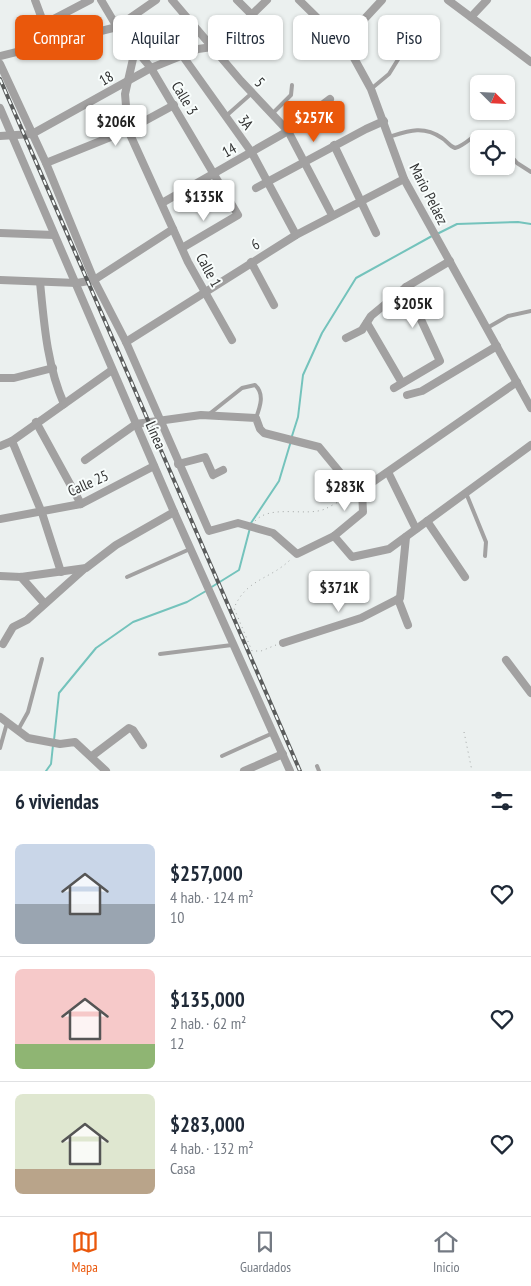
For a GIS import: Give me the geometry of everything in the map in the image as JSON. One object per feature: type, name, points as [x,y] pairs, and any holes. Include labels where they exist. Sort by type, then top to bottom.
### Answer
[{"type":"street","points":[[35,0],[41,15]]},
{"type":"street","points":[[61,15],[90,0]]},
{"type":"street","name":"Calle 3","points":[[101,0],[113,20]]},
{"type":"street","points":[[134,15],[156,0]]},
{"type":"street","name":"5","points":[[172,0],[208,42]]},
{"type":"street","points":[[237,0],[251,14]]},
{"type":"street","name":"18","points":[[251,14],[267,0]]},
{"type":"street","name":"Mario Peláez","points":[[299,0],[315,15]]},
{"type":"street","points":[[368,15],[382,0]]},
{"type":"street","points":[[448,0],[531,62]]},
{"type":"street","points":[[470,17],[487,0]]},
{"type":"street","points":[[0,56],[15,52]]},
{"type":"street","name":"Calle 1","points":[[132,60],[127,82],[125,110],[128,130],[182,248],[232,340]]},
{"type":"street","name":"Calle 3","points":[[144,60],[174,105],[238,215],[182,248]]},
{"type":"street","name":"18","points":[[32,134],[151,68],[170,60]]},
{"type":"street","name":"3A","points":[[185,60],[252,153],[296,235]]},
{"type":"street","name":"5","points":[[223,60],[288,130],[332,215]]},
{"type":"street","name":"Mario Peláez","points":[[354,60],[371,90],[404,179],[531,408]]},
{"type":"street","name":"Línea","points":[[0,64],[46,163],[94,280],[126,342],[208,531],[238,523],[273,533],[297,554]]},
{"type":"street","name":"14","points":[[162,203],[252,153],[288,130],[330,99]]},
{"type":"street","points":[[46,163],[128,130],[174,105]]},
{"type":"street","name":"Línea","points":[[0,108],[174,512],[235,644],[290,771]]},
{"type":"street","points":[[256,188],[305,160],[384,121]]},
{"type":"street","points":[[0,136],[32,134]]},
{"type":"street","points":[[334,145],[376,233]]},
{"type":"street","name":"6","points":[[126,342],[296,235],[404,179]]},
{"type":"street","points":[[0,280],[77,283],[94,280],[173,229]]},
{"type":"street","points":[[0,233],[54,235]]},
{"type":"street","points":[[251,262],[274,305]]},
{"type":"street","points":[[346,338],[362,330],[372,316],[406,287],[450,262]]},
{"type":"street","points":[[102,293],[107,271]]},
{"type":"street","points":[[40,282],[46,335],[57,389],[64,404]]},
{"type":"street","points":[[394,388],[440,361],[406,287]]},
{"type":"street","points":[[366,323],[402,383]]},
{"type":"street","points":[[407,395],[422,392],[497,346]]},
{"type":"street","points":[[0,378],[14,378],[53,368]]},
{"type":"street","points":[[0,446],[12,441],[36,422],[112,370]]},
{"type":"street","points":[[360,492],[517,382]]},
{"type":"street","points":[[84,460],[136,424],[207,416],[256,418],[260,429],[264,433],[319,447],[360,492],[362,512],[334,536],[297,554]]},
{"type":"street","points":[[36,422],[82,504]]},
{"type":"street","points":[[12,441],[42,513],[61,572]]},
{"type":"street","points":[[334,536],[352,557],[389,549],[531,444]]},
{"type":"street","points":[[178,464],[205,456],[213,474],[223,470]]},
{"type":"street","name":"Calle 25","points":[[0,519],[42,513],[82,504],[154,466]]},
{"type":"street","points":[[388,472],[416,529]]},
{"type":"street","points":[[3,644],[13,627],[27,620],[44,603],[86,568],[116,545],[174,512]]},
{"type":"street","points":[[428,521],[465,577]]},
{"type":"street","points":[[283,642],[361,618],[400,598],[406,537]]},
{"type":"street","points":[[0,576],[21,577],[86,568]]},
{"type":"street","points":[[21,577],[44,603]]},
{"type":"street","points":[[398,599],[408,625]]},
{"type":"street","points":[[506,660],[531,692]]},
{"type":"street","points":[[0,717],[28,738],[41,742],[60,744],[74,742],[92,756],[106,771]]},
{"type":"street","points":[[92,756],[129,728],[133,730],[143,745]]},
{"type":"street","points":[[244,771],[282,754]]},
{"type":"lane","points":[[371,90],[389,74],[398,60]]},
{"type":"lane","points":[[272,114],[291,95],[292,85]]},
{"type":"lane","points":[[225,117],[252,93]]},
{"type":"lane","points":[[389,137],[413,129],[423,129],[442,138],[455,148],[470,139]]},
{"type":"lane","points":[[515,161],[531,172]]},
{"type":"lane","points":[[487,328],[508,316],[531,311]]},
{"type":"lane","points":[[207,416],[242,388],[251,384],[260,389],[260,405],[256,418]]},
{"type":"lane","points":[[466,492],[486,542],[486,556]]},
{"type":"lane","points":[[127,577],[190,548]]},
{"type":"lane","points":[[160,654],[235,644]]},
{"type":"lane","points":[[18,730],[28,712],[42,659]]},
{"type":"lane","points":[[0,748],[7,724]]},
{"type":"lane","points":[[222,756],[273,733]]},
{"type":"lane","points":[[317,766],[319,771]]},
{"type":"path","points":[[252,523],[259,516],[270,513],[324,509],[332,503],[360,492]]},
{"type":"path","points":[[283,642],[261,651],[252,651],[234,608],[239,596],[248,585],[283,567],[297,554]]},
{"type":"path","points":[[464,732],[472,771]]},
{"type":"waterway","points":[[437,234],[457,224],[518,222],[531,224]]},
{"type":"waterway","points":[[292,436],[298,417],[303,375],[322,333],[356,278],[432,236]]},
{"type":"waterway","points":[[251,523],[279,481],[291,441]]},
{"type":"waterway","points":[[210,588],[239,570],[250,528]]},
{"type":"waterway","points":[[54,740],[59,693],[96,648],[133,622],[187,602],[206,591]]},
{"type":"waterway","points":[[46,771],[51,764],[53,745]]},
{"type":"railway","points":[[0,79],[300,771]]}]
